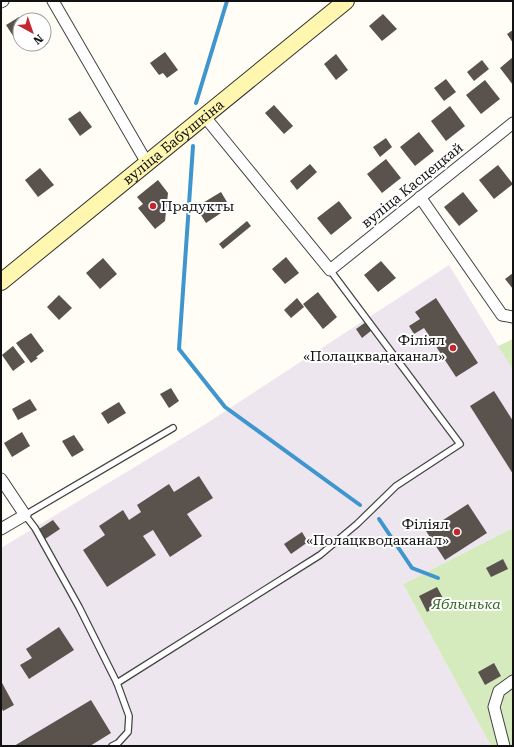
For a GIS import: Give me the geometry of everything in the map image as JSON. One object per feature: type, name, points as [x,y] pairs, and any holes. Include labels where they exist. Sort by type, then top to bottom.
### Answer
[{"type":"street","points":[[54,1],[147,163]]},
{"type":"street","name":"вуліца Бабушкіна","points":[[1,282],[346,1]]},
{"type":"street","points":[[205,117],[330,270]]},
{"type":"street","name":"вуліца Касцецкай","points":[[330,270],[513,123]]},
{"type":"street","points":[[420,197],[502,315],[513,317]]},
{"type":"street","points":[[1,479],[25,515],[1,529]]},
{"type":"street","points":[[504,746],[494,707],[499,692],[513,681]]},
{"type":"lane","points":[[117,683],[320,555],[357,524],[396,486],[460,444],[330,270]]},
{"type":"lane","points":[[112,746],[118,743],[128,732],[129,716],[117,683],[75,600],[35,528],[25,515],[173,428]]},
{"type":"shaded area","points":[[449,265],[513,370],[513,528],[403,584],[491,746],[1,746],[1,548],[204,425]]},
{"type":"green space","points":[[513,339],[513,370],[498,346]]},
{"type":"green space","name":"Яблынька","points":[[513,528],[513,746],[491,746],[403,584]]},
{"type":"building","points":[[383,14],[397,29],[382,41],[369,26]]},
{"type":"building","points":[[12,21],[12,34],[6,25]]},
{"type":"building","points":[[513,30],[513,43],[507,34]]},
{"type":"building","points":[[165,52],[178,70],[167,78],[163,73],[159,75],[150,63]]},
{"type":"building","points":[[336,54],[348,70],[336,80],[324,64]]},
{"type":"building","points":[[513,57],[513,85],[500,68]]},
{"type":"building","points":[[482,60],[489,69],[474,81],[467,72]]},
{"type":"building","points":[[446,79],[456,92],[444,101],[434,88]]},
{"type":"building","points":[[485,80],[500,99],[481,114],[466,95]]},
{"type":"building","points":[[274,105],[293,126],[284,134],[265,113]]},
{"type":"building","points":[[450,106],[465,126],[446,141],[431,121]]},
{"type":"building","points":[[80,111],[92,127],[80,136],[68,119]]},
{"type":"building","points":[[419,132],[434,151],[415,166],[400,147]]},
{"type":"building","points":[[386,138],[392,147],[380,157],[373,147]]},
{"type":"building","points":[[386,159],[401,178],[382,193],[367,174]]},
{"type":"building","points":[[310,164],[317,172],[297,190],[290,181]]},
{"type":"building","points":[[498,165],[513,184],[494,199],[479,180]]},
{"type":"building","points":[[40,168],[54,185],[38,197],[25,180]]},
{"type":"building","name":"Прадукты","points":[[158,180],[168,193],[165,221],[155,229],[138,208],[143,204],[137,197]]},
{"type":"building","points":[[221,192],[230,207],[206,223],[196,207]]},
{"type":"building","points":[[463,192],[478,211],[459,226],[444,207]]},
{"type":"building","points":[[339,201],[352,218],[331,235],[317,218]]},
{"type":"building","points":[[247,221],[251,226],[223,249],[219,244]]},
{"type":"building","points":[[286,257],[299,273],[285,284],[272,269]]},
{"type":"building","points":[[103,258],[117,274],[100,289],[86,273]]},
{"type":"building","points":[[381,261],[396,278],[378,292],[364,275]]},
{"type":"building","points":[[513,273],[513,289],[505,279]]},
{"type":"building","points":[[318,292],[337,317],[323,329],[303,304]]},
{"type":"building","points":[[59,295],[72,308],[59,320],[47,307]]},
{"type":"building","points":[[297,298],[304,307],[291,318],[284,310]]},
{"type":"building","name":"Філіял «Полацквадаканал»","points":[[436,298],[478,363],[456,377],[424,328],[414,334],[409,326],[420,319],[415,312]]},
{"type":"building","points":[[366,322],[372,330],[362,338],[356,329]]},
{"type":"building","points":[[31,333],[44,351],[31,363],[16,343]]},
{"type":"building","points":[[13,346],[25,362],[13,371],[2,355]]},
{"type":"building","points":[[171,388],[179,401],[169,408],[160,394]]},
{"type":"building","points":[[494,391],[513,421],[513,474],[470,406]]},
{"type":"building","points":[[30,399],[37,410],[18,420],[12,409]]},
{"type":"building","points":[[119,402],[126,413],[108,424],[101,413]]},
{"type":"building","points":[[22,432],[30,446],[12,457],[4,443]]},
{"type":"building","points":[[74,435],[84,450],[72,457],[62,441]]},
{"type":"building","points":[[199,476],[213,498],[187,514],[202,536],[170,557],[153,530],[143,536],[156,555],[107,587],[83,550],[105,535],[99,526],[123,510],[129,520],[141,512],[137,505],[169,484],[174,492]]},
{"type":"building","name":"Філіял «Полацкводаканал»","points":[[468,504],[487,533],[445,560],[426,531]]},
{"type":"building","points":[[53,520],[60,529],[45,539],[39,529]]},
{"type":"building","points":[[302,532],[308,542],[291,554],[284,544]]},
{"type":"building","points":[[503,559],[508,569],[491,577],[486,568]]},
{"type":"building","points":[[437,587],[445,602],[427,612],[419,596]]},
{"type":"building","points":[[59,627],[74,650],[29,679],[20,665],[32,658],[26,649]]},
{"type":"building","points":[[494,663],[501,676],[485,685],[478,672]]},
{"type":"building","points":[[1,681],[14,705],[3,711],[1,707]]},
{"type":"building","points":[[91,700],[111,733],[90,746],[14,746]]},
{"type":"waterway","points":[[196,103],[227,1]]},
{"type":"waterway","points":[[193,146],[179,349],[225,407],[360,505]]},
{"type":"waterway","points":[[379,519],[412,568],[438,578]]},
{"type":"place","name":"Прадукты","points":[[153,206]]},
{"type":"place","name":"Філіял «Полацквадаканал»","points":[[453,348]]},
{"type":"place","name":"Філіял «Полацкводаканал»","points":[[457,532]]}]
